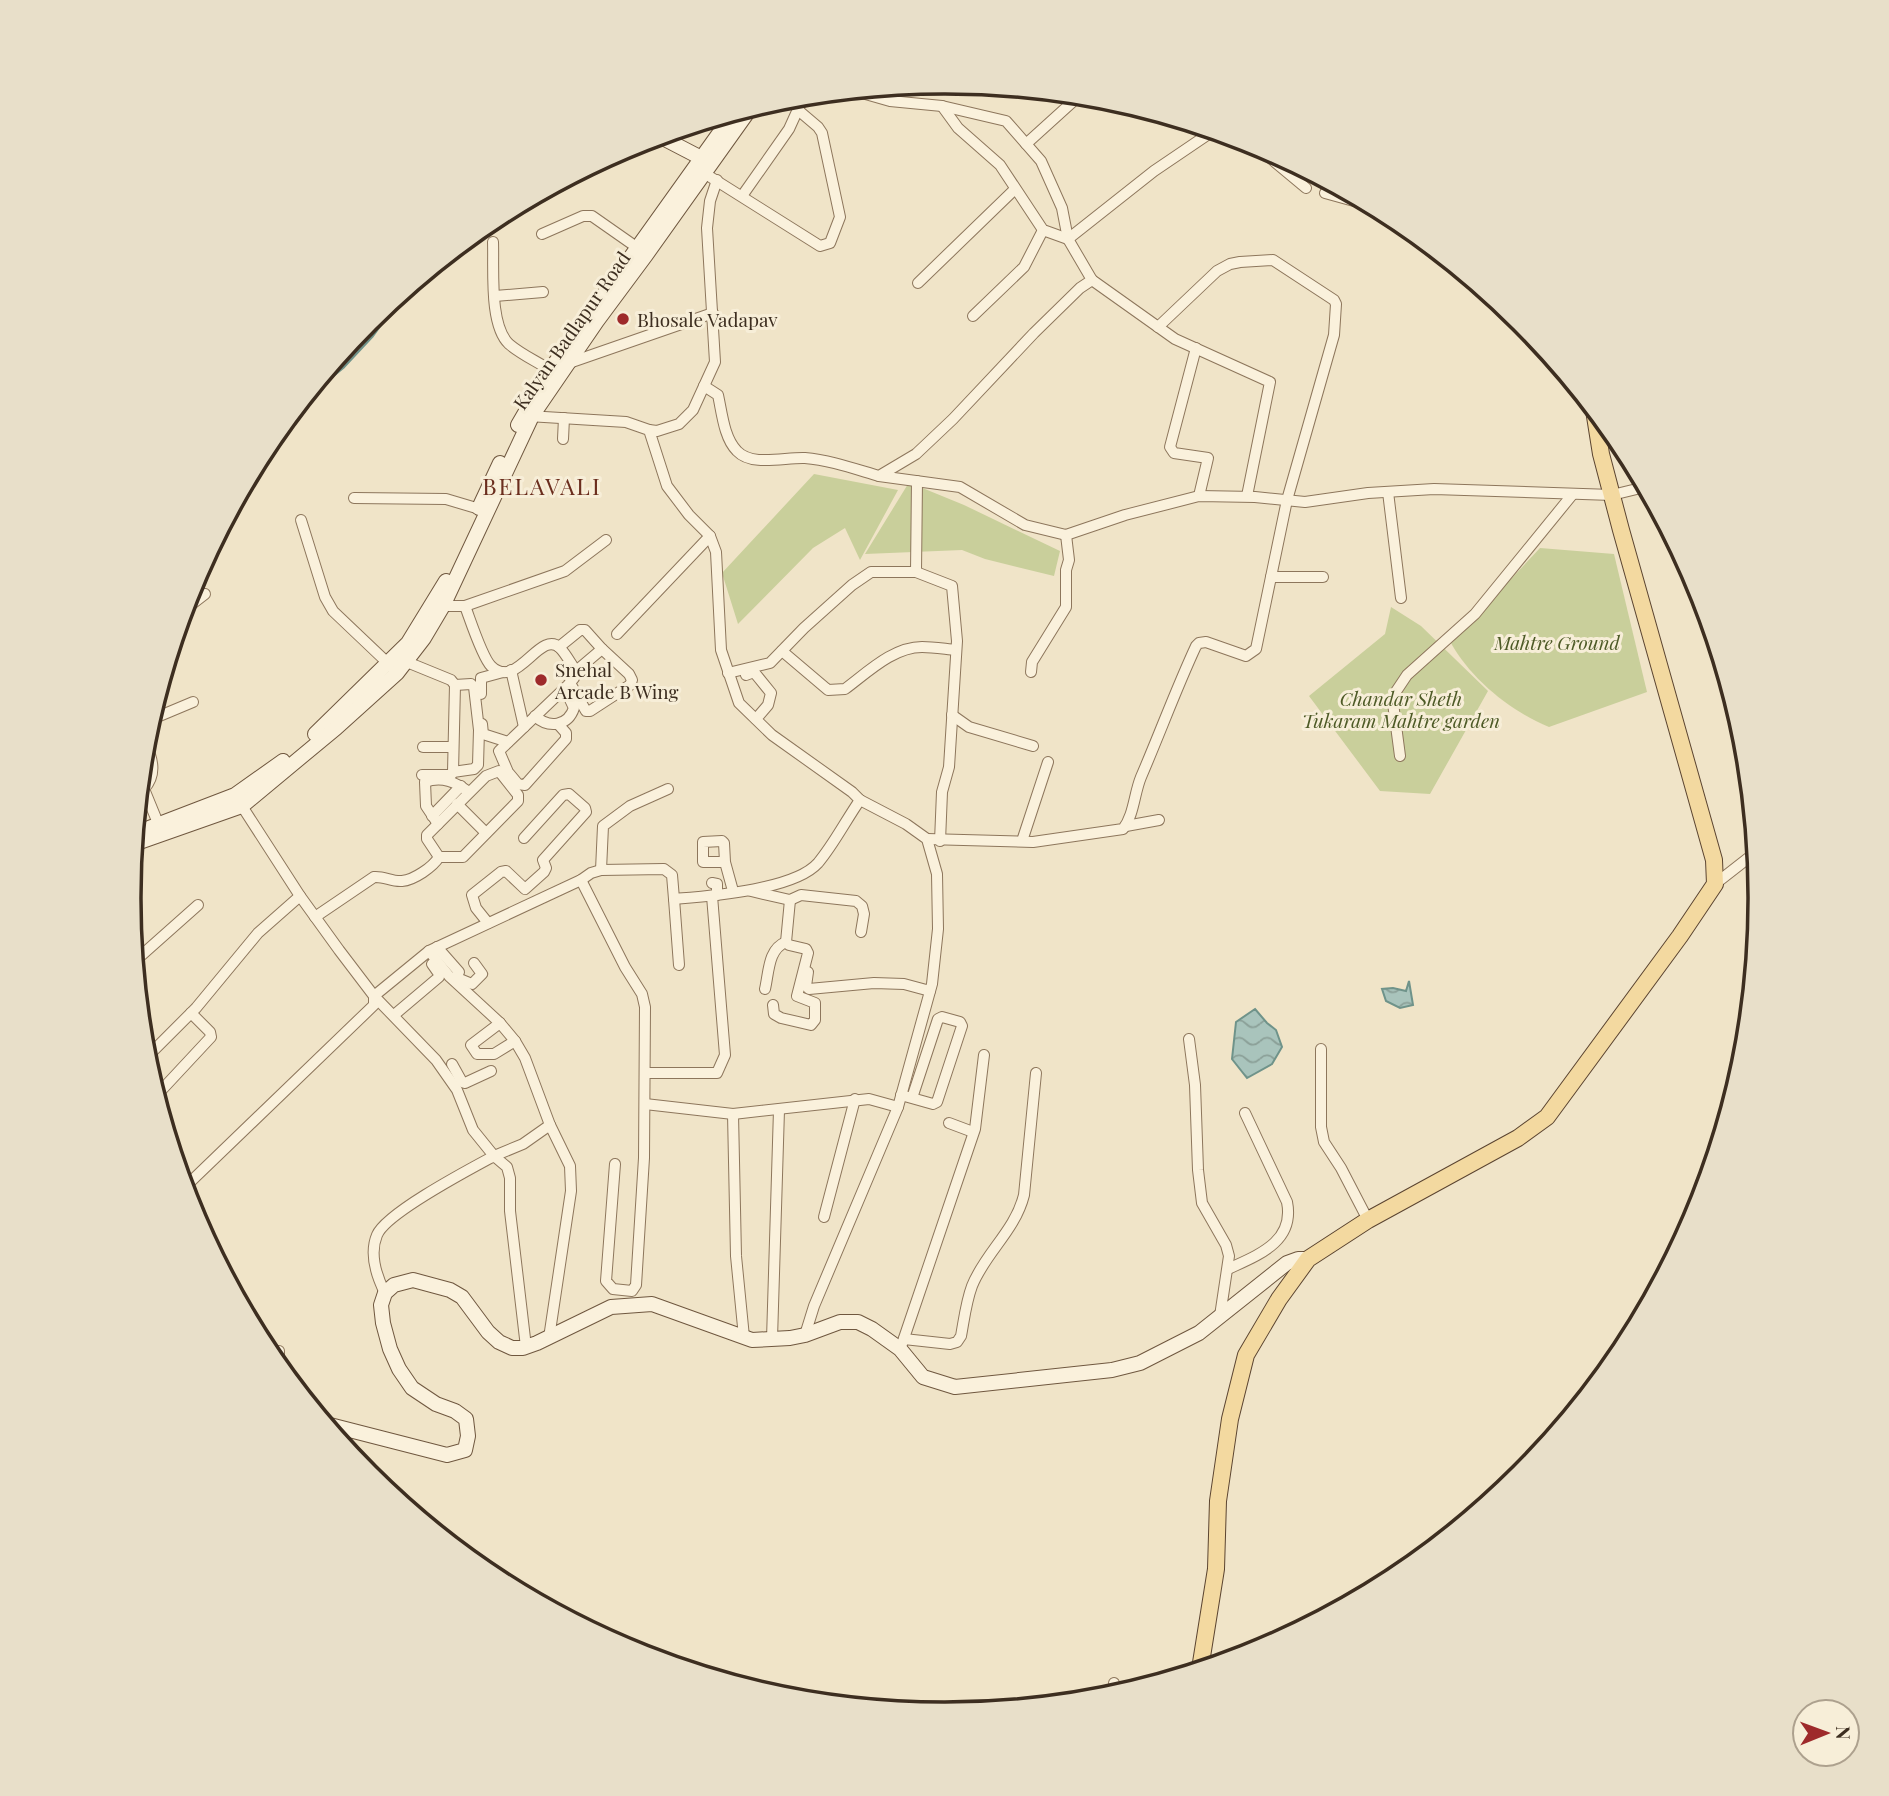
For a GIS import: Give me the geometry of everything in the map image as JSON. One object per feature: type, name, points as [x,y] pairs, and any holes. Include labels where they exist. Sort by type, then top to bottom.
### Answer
[{"type":"main road","points":[[1202,1659],[1216,1569],[1218,1501],[1230,1419],[1246,1355],[1279,1299],[1308,1259],[1368,1220],[1518,1138],[1547,1117],[1716,884],[1714,860],[1612,495],[1599,432]]},
{"type":"street","points":[[877,97],[942,106],[1006,121],[1041,162],[1062,208],[1068,239],[1092,280],[1175,339],[1270,382],[1247,496]]},
{"type":"street","points":[[1026,144],[1070,105]]},
{"type":"street","points":[[942,106],[958,128],[1000,165],[1043,230],[1068,239]]},
{"type":"street","points":[[670,143],[708,168],[742,196],[820,246],[830,243],[840,216],[822,133],[818,127],[798,110],[789,129],[742,196]]},
{"type":"street","name":"Kalyan Badlapur Road","points":[[160,830],[239,801],[397,664],[436,606],[458,567],[527,416],[593,318],[741,121]]},
{"type":"street","points":[[527,416],[626,422],[657,431],[679,424],[693,410],[715,362],[707,228],[710,201],[708,168],[728,125]]},
{"type":"street","points":[[1068,239],[1154,171],[1204,137]]},
{"type":"street","points":[[1285,170],[1306,188]]},
{"type":"street","points":[[918,282],[1015,188]]},
{"type":"street","points":[[1325,193],[1334,196]]},
{"type":"street","points":[[542,234],[583,216],[592,216],[642,252]]},
{"type":"street","points":[[973,316],[1024,267],[1043,230]]},
{"type":"street","points":[[493,242],[499,332],[512,346],[558,368],[713,313]]},
{"type":"street","points":[[1126,826],[1140,780],[1170,702],[1196,646],[1206,642],[1246,656],[1256,649],[1287,500],[1334,335],[1337,312],[1334,300],[1273,261],[1240,262],[1217,271],[1158,327]]},
{"type":"street","points":[[879,476],[916,454],[1034,333],[1080,288],[1092,280]]},
{"type":"street","points":[[495,296],[530,293],[543,296]]},
{"type":"street","points":[[1196,348],[1170,447],[1174,453],[1208,458],[1199,496]]},
{"type":"street","points":[[704,386],[718,395],[728,437],[744,457],[764,460],[804,458],[831,462],[879,476],[960,487],[1025,525],[1066,535],[1125,515],[1199,496],[1247,496],[1305,502],[1433,489],[1572,495],[1612,495],[1636,489]]},
{"type":"street","points":[[562,439],[564,418]]},
{"type":"street","points":[[649,430],[667,485],[689,515],[710,536],[716,552],[721,650],[739,703],[772,735],[860,800],[906,824],[927,839],[1022,841],[1119,830],[1126,826],[1159,820]]},
{"type":"street","points":[[916,572],[917,481]]},
{"type":"street","points":[[1388,492],[1401,598]]},
{"type":"street","points":[[1400,756],[1393,703],[1395,693],[1407,676],[1475,614],[1572,495]]},
{"type":"street","points":[[354,498],[446,499],[484,510]]},
{"type":"street","points":[[301,520],[324,597],[333,611],[397,664],[451,680],[455,685],[454,725],[436,744],[453,772]]},
{"type":"street","points":[[1031,672],[1032,662],[1066,607],[1066,570],[1069,560],[1066,535]]},
{"type":"street","points":[[618,634],[710,536]]},
{"type":"street","points":[[436,606],[464,606],[565,571],[606,540]]},
{"type":"street","points":[[729,676],[770,663],[833,602],[871,572],[916,572],[952,586],[957,641],[949,767],[942,792],[940,841]]},
{"type":"street","points":[[1271,577],[1324,577]]},
{"type":"street","points":[[199,598],[205,594]]},
{"type":"street","points":[[464,606],[488,663],[492,668],[507,671]]},
{"type":"street","points":[[559,647],[573,635],[585,630],[632,680],[630,685],[590,712],[586,711],[567,686]]},
{"type":"street","points":[[508,742],[483,734],[480,709],[481,678],[527,662],[544,644],[550,643],[559,647],[576,671]]},
{"type":"street","points":[[782,651],[828,690],[838,691],[904,649],[922,647],[956,650]]},
{"type":"street","points":[[558,724],[566,733],[566,739],[525,785],[518,784],[508,772],[499,751],[567,686],[576,671],[602,649]]},
{"type":"street","points":[[507,671],[524,727]]},
{"type":"street","points":[[729,676],[737,680],[754,672],[771,693],[768,705],[756,719]]},
{"type":"street","points":[[422,775],[451,775],[453,772],[474,769],[478,765],[479,730],[474,687],[471,684],[455,685]]},
{"type":"street","points":[[536,716],[543,723],[558,724],[571,716],[574,708],[567,686]]},
{"type":"street","points":[[162,715],[193,702]]},
{"type":"street","points":[[952,715],[969,727],[1033,746]]},
{"type":"street","points":[[454,725],[477,724]]},
{"type":"street","points":[[1022,841],[1048,762]]},
{"type":"street","points":[[150,783],[152,766]]},
{"type":"street","points":[[494,771],[499,771],[518,796],[518,801],[463,857],[439,857],[427,839],[435,820],[465,789],[494,771]]},
{"type":"street","points":[[435,820],[426,806],[425,782],[434,779],[448,780],[465,789]]},
{"type":"street","points":[[435,820],[457,804],[465,789]]},
{"type":"street","points":[[601,870],[603,826],[630,806],[668,789]]},
{"type":"street","points":[[524,838],[563,795],[569,794],[585,808],[586,812],[543,860],[544,872],[558,891]]},
{"type":"street","points":[[148,798],[160,830]]},
{"type":"street","points":[[751,891],[798,875],[817,864],[860,800]]},
{"type":"street","points":[[239,801],[300,896],[374,996],[451,1064],[462,1082],[466,1083],[491,1071]]},
{"type":"street","points":[[457,804],[486,833]]},
{"type":"street","points":[[144,833],[160,830]]},
{"type":"street","points":[[144,839],[160,830]]},
{"type":"street","points":[[906,1097],[930,991],[938,915],[937,874],[927,839]]},
{"type":"street","points":[[315,916],[374,877],[402,881],[434,865],[439,857]]},
{"type":"street","points":[[1716,884],[1747,860]]},
{"type":"street","points":[[725,862],[733,891]]},
{"type":"street","points":[[374,996],[430,951],[601,870],[664,869],[672,875],[679,965]]},
{"type":"street","points":[[488,923],[476,908],[472,895],[501,872],[506,871],[525,889],[531,904]]},
{"type":"street","points":[[525,889],[544,872]]},
{"type":"street","points":[[581,880],[625,967],[642,994],[645,1007],[645,1104],[636,1285],[632,1291],[613,1289],[606,1281],[615,1164]]},
{"type":"street","points":[[645,1073],[717,1073],[723,1062],[725,1055],[715,895],[717,884],[712,883]]},
{"type":"street","points":[[674,899],[751,891],[790,900],[801,895],[856,901],[862,905],[864,914],[861,932]]},
{"type":"street","points":[[155,1049],[191,1013],[258,933],[300,896]]},
{"type":"street","points":[[786,942],[790,900]]},
{"type":"street","points":[[143,954],[198,905]]},
{"type":"street","points":[[765,989],[773,951],[777,945],[786,942]]},
{"type":"street","points":[[773,1005],[774,1014],[781,1018],[811,1025],[815,1020],[815,1003],[797,996],[808,953],[806,949],[786,942]]},
{"type":"street","points":[[430,951],[515,1041],[525,1058],[550,1125],[570,1166],[572,1181],[549,1338]]},
{"type":"street","points":[[394,1015],[439,977],[430,951]]},
{"type":"street","points":[[811,955],[806,986],[809,989],[874,983],[904,984],[930,991]]},
{"type":"street","points":[[454,974],[472,984],[482,974],[474,963]]},
{"type":"street","points":[[193,1180],[374,1004],[374,996]]},
{"type":"street","points":[[164,1088],[211,1037],[210,1032],[191,1013]]},
{"type":"street","points":[[805,1335],[814,1306],[938,1019],[942,1017],[960,1022],[962,1026],[937,1102],[933,1104],[906,1097]]},
{"type":"street","points":[[500,1023],[471,1047],[477,1054],[494,1054],[515,1041]]},
{"type":"street","points":[[1189,1039],[1195,1086],[1199,1187],[1202,1203],[1226,1245],[1229,1256],[1220,1316]]},
{"type":"street","points":[[1321,1049],[1321,1128],[1324,1142],[1368,1220]]},
{"type":"street","points":[[902,1344],[973,1132],[984,1055]]},
{"type":"street","points":[[451,1064],[457,1090],[473,1130],[494,1156],[507,1167],[510,1178],[510,1211],[526,1347]]},
{"type":"street","points":[[340,1427],[447,1455],[465,1450],[468,1436],[466,1419],[455,1410],[436,1404],[412,1388],[390,1349],[383,1323],[382,1305],[385,1293],[394,1285],[413,1280],[450,1290],[462,1297],[488,1332],[499,1342],[512,1348],[526,1347],[549,1338],[611,1307],[652,1304],[752,1340],[805,1335],[840,1322],[858,1322],[902,1344],[957,1342],[961,1336],[972,1285],[1021,1210],[1036,1073]]},
{"type":"street","points":[[645,1104],[733,1114],[869,1099],[898,1107]]},
{"type":"street","points":[[824,1217],[855,1100]]},
{"type":"street","points":[[772,1339],[779,1110]]},
{"type":"street","points":[[1228,1269],[1264,1253],[1287,1228],[1290,1214],[1287,1202],[1245,1113]]},
{"type":"street","points":[[733,1114],[736,1256],[744,1337]]},
{"type":"street","points":[[949,1123],[973,1132]]},
{"type":"street","points":[[385,1293],[377,1276],[374,1245],[378,1232],[415,1201],[494,1156],[523,1143],[550,1125]]},
{"type":"street","points":[[902,1344],[923,1377],[955,1387],[1112,1370],[1140,1363],[1199,1334],[1287,1263],[1308,1259]]},
{"type":"green space","points":[[814,474],[898,490],[860,560],[845,528],[813,548],[738,624],[722,573]]},
{"type":"green space","points":[[908,484],[964,505],[1060,551],[1054,576],[985,559],[962,550],[865,554]]},
{"type":"green space","name":"Mahtre Ground","points":[[1540,548],[1614,554],[1647,692],[1549,727],[1506,703],[1469,669],[1459,656],[1451,643]]},
{"type":"green space","name":"Chandar Sheth Tukaram Mahtre garden","points":[[1391,607],[1421,626],[1488,691],[1430,794],[1380,791],[1309,696],[1385,634]]},
{"type":"water","points":[[1409,981],[1413,1005],[1400,1008],[1386,1001],[1382,989],[1406,991]]},
{"type":"water","points":[[1255,1009],[1276,1030],[1282,1047],[1272,1064],[1247,1078],[1232,1059],[1236,1022]]},
{"type":"waterway","points":[[335,375],[379,327]]},
{"type":"place","name":"Bhosale Vadapav","points":[[623,319]]},
{"type":"place","name":"Snehal Arcade B Wing","points":[[541,680]]},
{"type":"district","name":"BELAVALI","points":[[542,485]]}]
